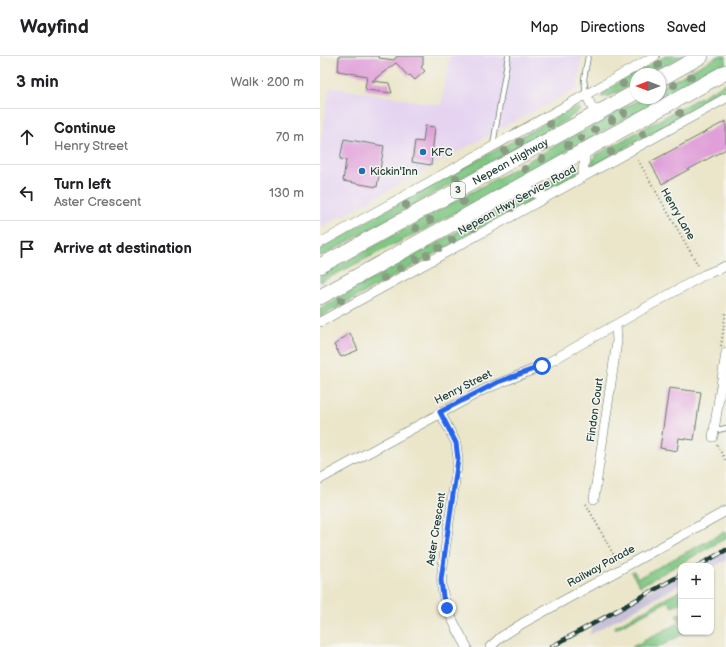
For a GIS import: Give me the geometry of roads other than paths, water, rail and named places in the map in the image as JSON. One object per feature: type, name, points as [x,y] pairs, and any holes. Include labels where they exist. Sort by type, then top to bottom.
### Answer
[{"type":"highway","points":[[666,76],[702,56]]},
{"type":"highway","points":[[320,297],[726,72]]},
{"type":"highway","name":"Nepean Highway","points":[[320,266],[630,95]]},
{"type":"street","points":[[320,243],[655,56]]},
{"type":"street","points":[[586,94],[595,114]]},
{"type":"street","name":"Nepean Hwy Service Road","points":[[320,322],[726,98]]},
{"type":"street","points":[[582,178],[586,150]]},
{"type":"street","points":[[519,188],[548,197]]},
{"type":"street","name":"Henry Street","points":[[320,479],[440,412],[498,382],[542,366],[704,275],[726,266]]},
{"type":"street","name":"Findon Court","points":[[594,498],[617,341],[616,325]]},
{"type":"street","points":[[714,436],[726,353]]},
{"type":"street","name":"Aster Crescent","points":[[440,412],[456,443],[458,459],[441,588],[447,608],[467,647]]},
{"type":"street","name":"Railway Parade","points":[[490,647],[505,634],[523,623],[726,511]]},
{"type":"lane","points":[[493,147],[508,56]]},
{"type":"lane","points":[[586,94],[584,79],[588,56]]},
{"type":"lane","points":[[714,436],[726,428]]},
{"type":"railway","points":[[703,563],[726,550]]},
{"type":"railway","points":[[551,647],[678,577]]},
{"type":"place","name":"KFC","points":[[423,152]]},
{"type":"place","name":"Kickin'Inn","points":[[362,171]]}]
